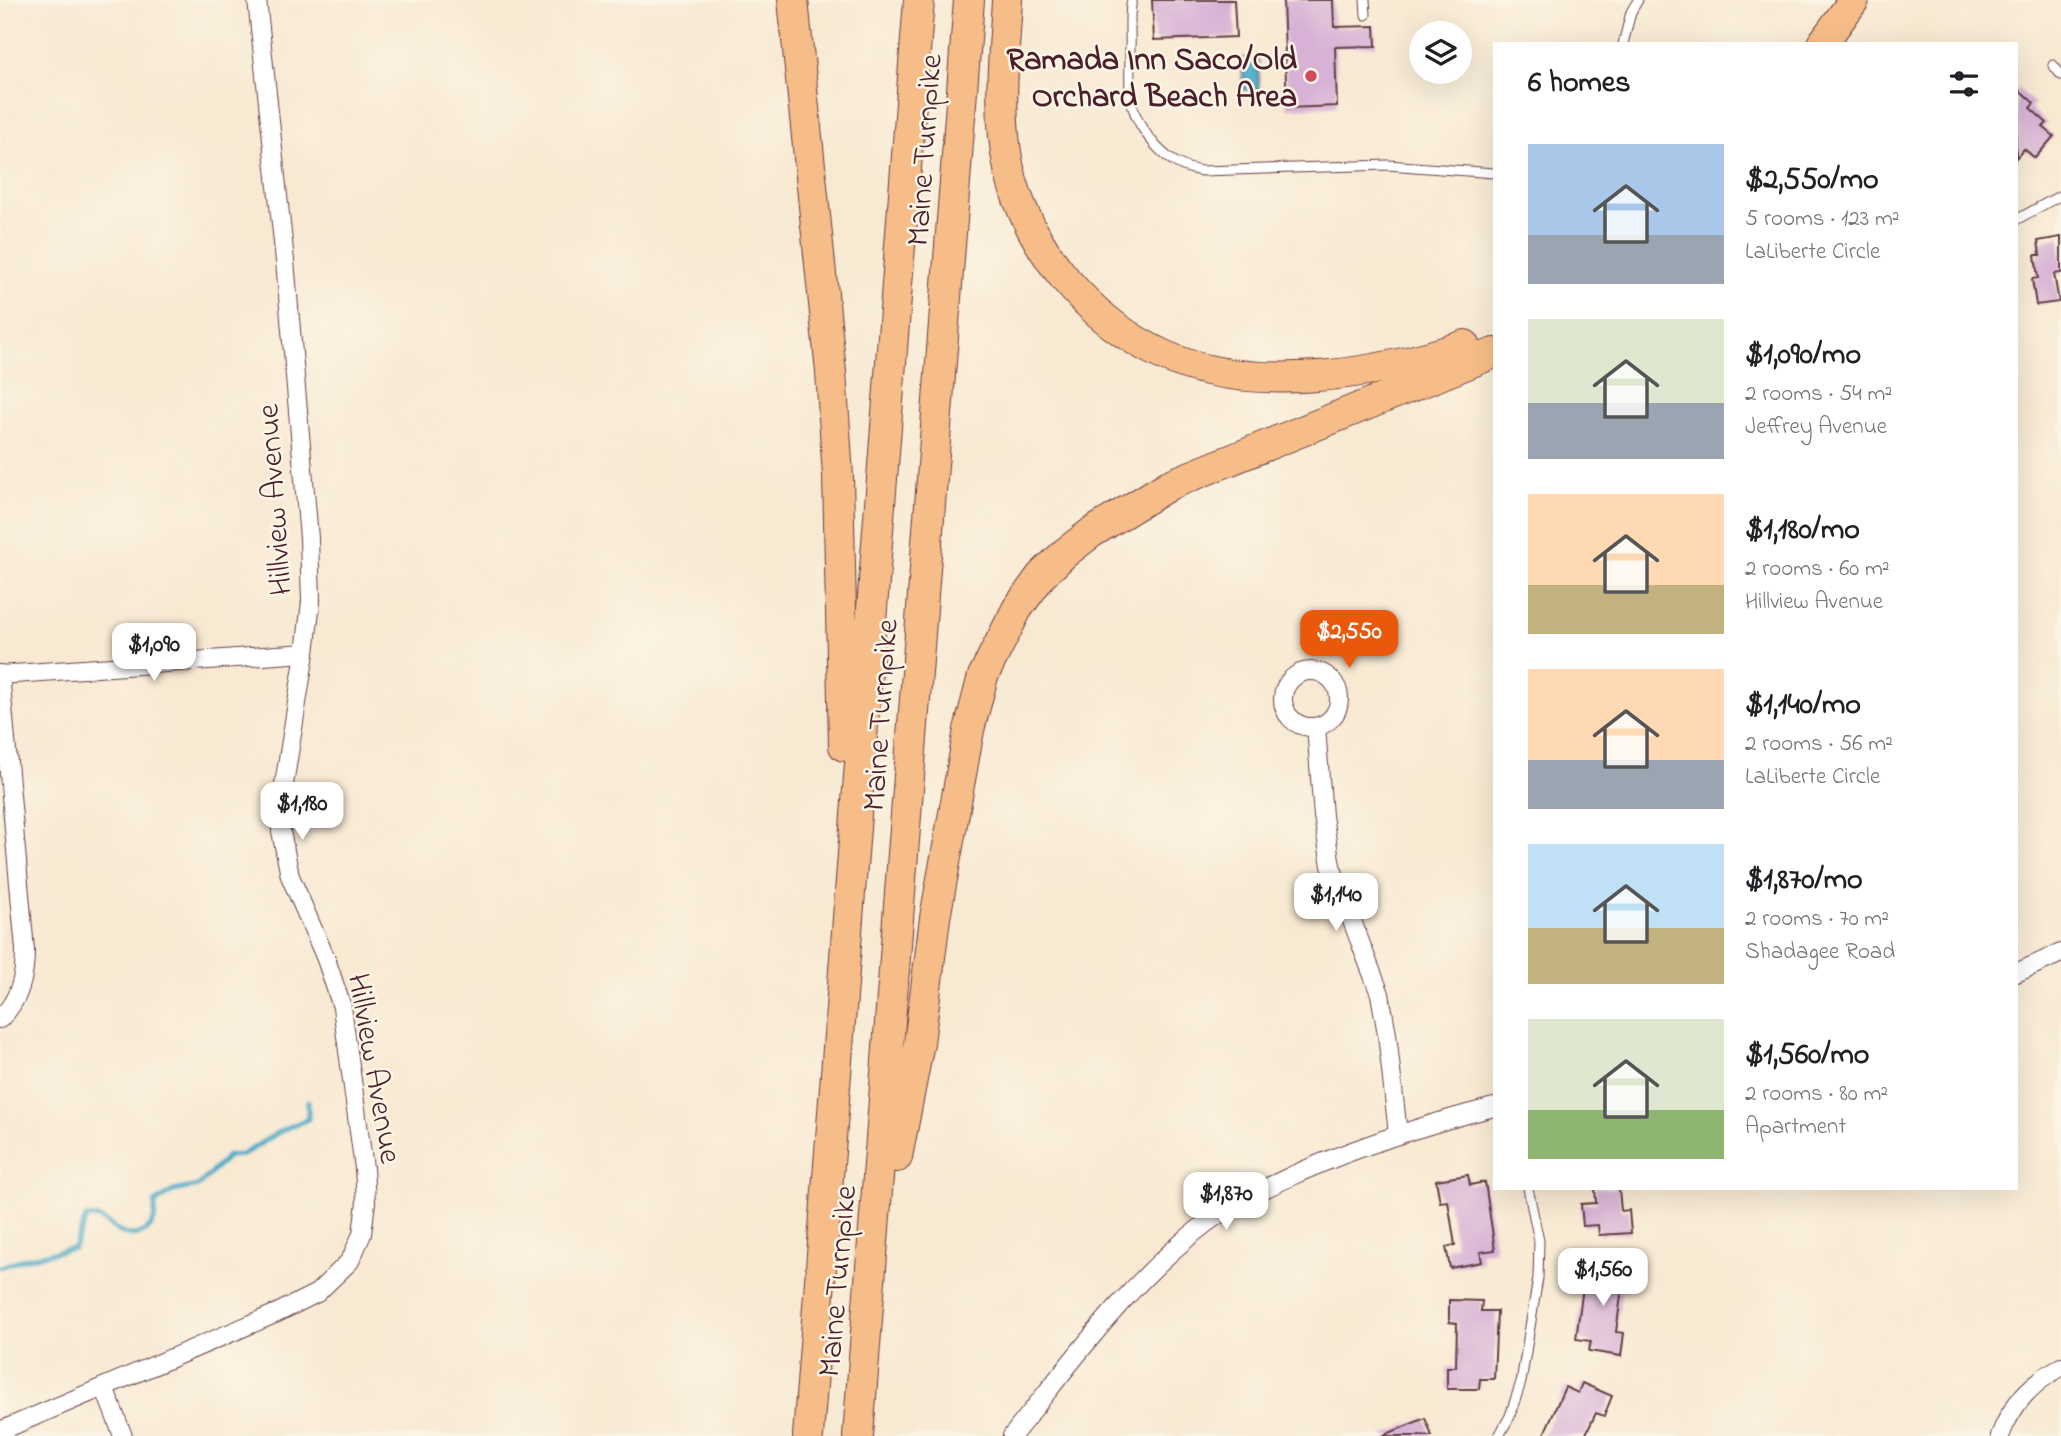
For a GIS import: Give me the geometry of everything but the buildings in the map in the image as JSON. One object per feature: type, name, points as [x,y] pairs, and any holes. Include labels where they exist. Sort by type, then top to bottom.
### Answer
[{"type":"highway","points":[[793,0],[831,372],[838,476],[843,646],[845,953]]},
{"type":"highway","name":"Maine Turnpike","points":[[808,1436],[919,0]]},
{"type":"highway","name":"Maine Turnpike","points":[[858,1436],[970,0]]},
{"type":"highway","points":[[1007,0],[1004,142],[1019,200],[1044,249],[1081,297],[1110,323],[1146,346],[1190,365],[1264,376],[1323,375],[1406,362],[1493,334]]},
{"type":"highway","points":[[1821,42],[1852,0]]},
{"type":"highway","points":[[870,1302],[919,1043],[935,918],[967,740],[984,676],[1017,609],[1041,576],[1065,552],[1169,485],[1493,352]]},
{"type":"street","name":"Hillview Avenue","points":[[0,1431],[300,1303],[317,1293],[350,1261],[362,1234],[366,1202],[364,1168],[342,1007],[326,959],[290,876],[281,831],[282,797],[305,653],[310,601],[309,538],[285,261],[257,0]]},
{"type":"street","points":[[0,1019],[9,1009],[20,988],[25,950],[0,675],[305,653]]},
{"type":"street","points":[[1316,727],[1323,816],[1331,866],[1380,994],[1398,1134]]},
{"type":"street","points":[[2018,972],[2061,953]]},
{"type":"street","points":[[1012,1436],[1124,1301],[1159,1264],[1205,1224],[1265,1188],[1342,1154],[1398,1134],[1493,1107]]},
{"type":"street","points":[[2000,1436],[2015,1406],[2024,1395],[2045,1376],[2061,1367]]},
{"type":"street","points":[[104,1387],[123,1436]]},
{"type":"lane","points":[[1132,0],[1129,62],[1132,108],[1138,124],[1147,136],[1178,165],[1202,172],[1388,165],[1493,173]]},
{"type":"lane","points":[[1365,0],[1366,15]]},
{"type":"lane","points":[[1624,42],[1631,12],[1638,0]]},
{"type":"lane","points":[[2053,65],[2061,75]]},
{"type":"lane","points":[[2018,219],[2061,195]]},
{"type":"lane","points":[[1499,1436],[1510,1416],[1521,1382],[1538,1278],[1539,1241],[1528,1190]]},
{"type":"water","points":[[1258,57],[1259,90],[1243,90],[1242,58]]},
{"type":"waterway","points":[[0,1267],[74,1248],[86,1218],[102,1219],[126,1234],[143,1232],[154,1220],[155,1203],[173,1191],[198,1186],[228,1156],[242,1155],[284,1129],[308,1119],[308,1101]]},
{"type":"place","name":"Ramada Inn Saco/Old Orchard Beach Area","points":[[1311,76]]}]
